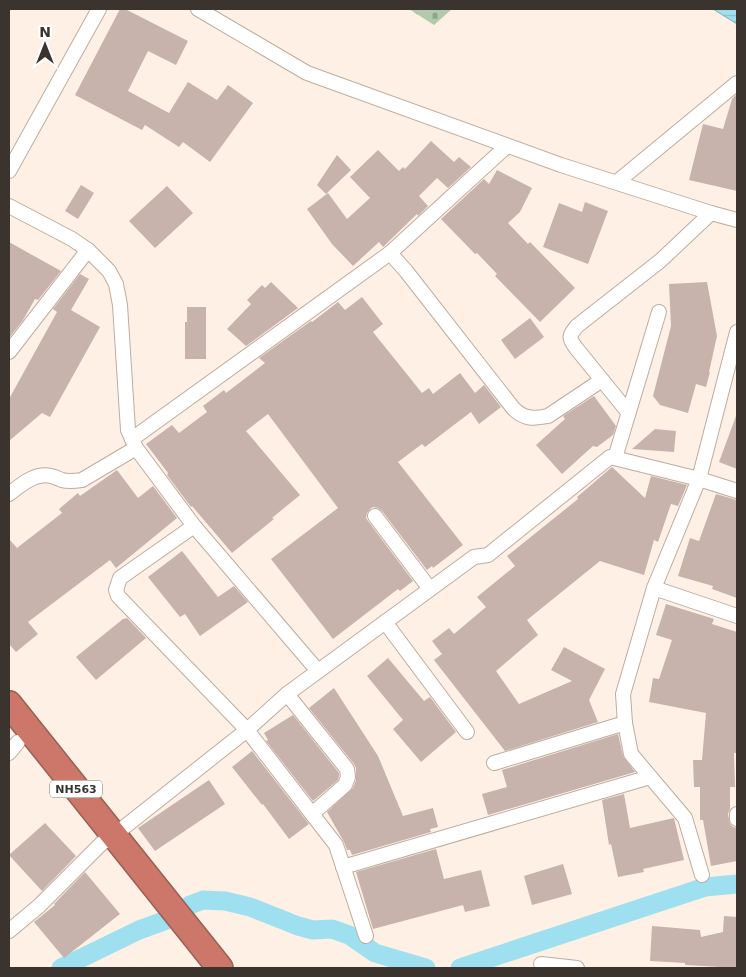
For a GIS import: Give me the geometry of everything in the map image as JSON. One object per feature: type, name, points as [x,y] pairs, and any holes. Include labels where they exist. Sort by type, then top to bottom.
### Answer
[{"type":"highway","name":"NH563","points":[[9,704],[108,839],[150,891],[220,968]]},
{"type":"highway","name":"NH563","points":[[12,742],[108,839]]},
{"type":"highway","name":"NH563","points":[[150,891],[202,968]]},
{"type":"street","points":[[9,171],[99,9]]},
{"type":"street","points":[[198,9],[306,72],[507,146],[737,220]]},
{"type":"street","points":[[617,182],[737,83]]},
{"type":"street","points":[[9,494],[28,480],[37,476],[54,476],[74,482],[82,480],[390,253],[507,146]]},
{"type":"street","points":[[9,206],[72,239],[88,250],[109,271],[116,284],[120,306],[126,416],[128,430],[134,443],[194,526],[318,671]]},
{"type":"street","points":[[628,412],[570,340],[570,335],[577,326],[660,260],[711,213]]},
{"type":"street","points":[[9,352],[88,250]]},
{"type":"street","points":[[390,253],[512,408],[520,415],[537,418],[548,416],[602,380]]},
{"type":"street","points":[[615,458],[659,312]]},
{"type":"street","points":[[702,874],[685,818],[631,754],[624,723],[623,694],[654,588],[699,479],[735,355],[737,332]]},
{"type":"street","points":[[9,930],[39,906],[108,839],[247,730],[288,694],[474,557],[488,555],[610,456],[737,491]]},
{"type":"street","points":[[375,516],[430,589]]},
{"type":"street","points":[[194,526],[120,578],[116,590],[118,596],[247,730],[336,845],[366,936]]},
{"type":"street","points":[[654,588],[737,616]]},
{"type":"street","points":[[385,622],[467,732]]},
{"type":"street","points":[[288,694],[347,769],[348,777],[345,785],[312,814]]},
{"type":"street","points":[[494,763],[624,723]]},
{"type":"street","points":[[343,867],[650,777]]},
{"type":"street","points":[[541,964],[577,968]]},
{"type":"green space","points":[[409,9],[452,9],[434,25]]},
{"type":"water","points":[[713,9],[737,9],[737,24]]},
{"type":"building","points":[[120,9],[125,9],[188,41],[176,65],[148,51],[128,91],[169,113],[188,82],[217,100],[228,85],[253,103],[210,162],[183,142],[179,147],[145,125],[142,130],[75,95]]},
{"type":"building","points":[[736,95],[737,191],[689,180],[703,124],[723,129],[732,99]]},
{"type":"building","points":[[431,141],[454,162],[459,157],[471,167],[448,188],[437,178],[419,196],[428,206],[383,247],[379,242],[353,266],[332,244],[307,209],[328,193],[347,219],[370,198],[350,177],[378,150],[399,171],[403,167],[405,169]]},
{"type":"building","points":[[337,155],[351,170],[326,194],[317,185]]},
{"type":"building","points":[[497,170],[532,188],[520,212],[508,223],[528,244],[530,242],[575,288],[540,322],[495,276],[497,274],[477,253],[475,254],[441,219],[484,179],[489,184]]},
{"type":"building","points":[[81,185],[94,193],[78,219],[65,211]]},
{"type":"building","points":[[167,186],[193,213],[155,248],[129,221]]},
{"type":"building","points":[[585,202],[608,211],[588,264],[543,247],[559,203],[582,212]]},
{"type":"building","points":[[9,242],[61,271],[38,300],[35,299],[23,320],[9,338]]},
{"type":"building","points":[[80,274],[89,279],[71,310],[100,327],[50,417],[42,413],[9,441],[9,399],[57,312],[53,309]]},
{"type":"building","points":[[271,282],[298,308],[246,346],[227,329],[251,304],[247,300],[262,285],[265,288]]},
{"type":"building","points":[[707,282],[717,336],[706,387],[696,384],[688,413],[660,405],[653,396],[671,326],[669,284]]},
{"type":"building","points":[[362,297],[383,324],[373,332],[422,393],[429,388],[433,394],[460,373],[475,393],[484,385],[501,407],[479,424],[471,412],[425,447],[422,444],[398,462],[463,545],[433,568],[432,566],[427,570],[382,511],[373,507],[370,509],[366,518],[413,581],[400,591],[398,589],[333,639],[271,559],[338,508],[268,414],[246,431],[300,495],[232,553],[191,507],[146,444],[172,425],[179,433],[207,412],[203,406],[224,390],[226,393],[265,363],[259,358],[338,302],[345,310]]},
{"type":"building","points":[[187,307],[206,307],[206,359],[185,359]]},
{"type":"building","points":[[530,318],[544,337],[515,359],[501,340]]},
{"type":"building","points":[[594,396],[616,426],[613,435],[597,447],[593,446],[562,474],[536,445],[565,419],[563,416]]},
{"type":"building","points":[[737,417],[737,469],[719,462]]},
{"type":"building","points":[[655,429],[676,431],[674,452],[632,449]]},
{"type":"building","points":[[612,467],[645,498],[651,476],[687,485],[678,506],[671,504],[658,542],[654,540],[644,575],[600,561],[527,620],[538,635],[496,671],[519,704],[572,681],[551,670],[564,647],[605,669],[589,700],[598,722],[505,751],[434,660],[442,654],[432,641],[449,628],[454,634],[486,607],[477,597],[515,566],[507,556],[578,499],[577,497]]},
{"type":"building","points":[[117,470],[138,498],[153,486],[177,518],[116,568],[110,560],[28,622],[38,634],[16,652],[9,644],[9,539],[17,548],[62,513],[59,509],[78,493],[80,496]]},
{"type":"building","points":[[716,494],[737,500],[737,598],[712,589],[713,586],[678,576],[690,538],[699,541]]},
{"type":"building","points":[[182,551],[218,597],[234,586],[248,602],[200,636],[185,614],[180,617],[148,577]]},
{"type":"building","points":[[666,604],[714,619],[712,624],[737,632],[737,753],[734,753],[735,787],[730,787],[730,809],[728,814],[730,824],[737,828],[737,861],[711,866],[703,820],[700,820],[700,787],[694,787],[693,760],[702,760],[706,713],[649,702],[653,678],[659,679],[672,640],[656,635]]},
{"type":"building","points":[[127,618],[146,638],[96,680],[76,657],[123,619]]},
{"type":"building","points":[[388,658],[424,701],[430,697],[456,732],[421,762],[393,729],[403,720],[367,676]]},
{"type":"building","points":[[334,688],[378,756],[403,816],[433,808],[438,827],[430,829],[431,832],[352,855],[350,850],[347,850],[327,812],[353,788],[356,780],[356,768],[309,708]]},
{"type":"building","points":[[293,715],[339,773],[338,780],[313,801],[266,741],[268,740],[264,733]]},
{"type":"building","points":[[618,734],[623,756],[635,772],[488,815],[482,794],[507,787],[502,770]]},
{"type":"building","points":[[252,751],[309,824],[289,839],[232,767]]},
{"type":"building","points":[[209,780],[225,804],[155,851],[138,828]]},
{"type":"building","points":[[624,794],[630,828],[674,818],[684,860],[643,869],[644,872],[618,877],[611,844],[609,845],[602,800]]},
{"type":"building","points":[[45,823],[76,856],[42,891],[9,855]]},
{"type":"building","points":[[436,849],[444,879],[481,870],[490,906],[465,912],[463,905],[373,929],[356,872]]},
{"type":"building","points":[[563,864],[572,894],[532,905],[524,876]]},
{"type":"building","points":[[85,872],[120,914],[64,958],[34,922],[55,905]]},
{"type":"building","points":[[724,916],[737,917],[737,968],[650,961],[652,926],[700,930],[701,937],[723,932]]},
{"type":"waterway","points":[[460,968],[705,887],[737,884]]},
{"type":"waterway","points":[[61,968],[139,930],[172,918],[190,905],[203,900],[225,901],[250,907],[313,930],[332,929],[349,935],[375,953],[426,968]]}]
